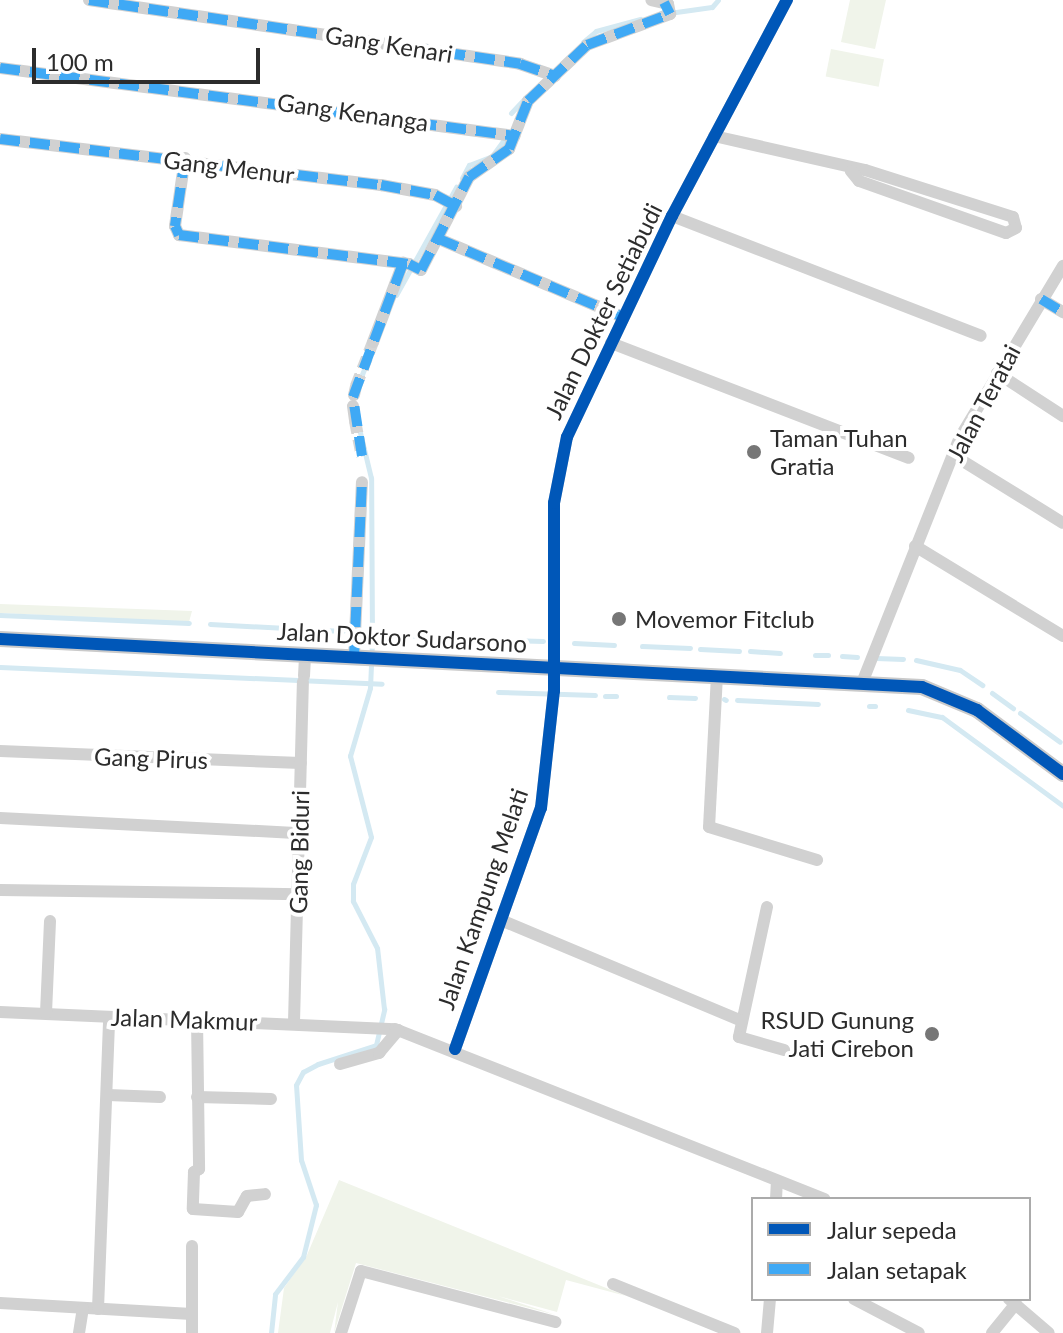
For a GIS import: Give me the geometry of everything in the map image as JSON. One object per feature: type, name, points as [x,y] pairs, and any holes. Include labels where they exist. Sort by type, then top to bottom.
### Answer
[{"type":"street","name":"Gang Kenari","points":[[89,0],[551,73]]},
{"type":"street","points":[[373,342],[411,266],[439,239],[452,203],[469,177],[503,156],[515,136],[524,105],[551,73],[587,45],[670,12],[668,4],[651,0]]},
{"type":"street","name":"Jalan Dokter Setiabudi","points":[[555,667],[558,472],[567,437],[672,216],[787,0]]},
{"type":"street","name":"Gang Kenanga","points":[[0,68],[515,136]]},
{"type":"street","points":[[714,136],[851,171],[865,170],[1013,217],[1016,228],[1006,233],[859,181],[851,171]]},
{"type":"street","name":"Gang Menur","points":[[0,139],[185,158],[381,185],[452,203]]},
{"type":"street","points":[[185,158],[174,231],[179,235],[411,266]]},
{"type":"street","points":[[672,216],[981,336]]},
{"type":"street","points":[[439,239],[623,317]]},
{"type":"street","name":"Jalan Teratai","points":[[862,683],[913,562],[915,546],[953,455],[997,373],[1063,266]]},
{"type":"street","points":[[1041,299],[1063,312]]},
{"type":"street","points":[[611,343],[909,458]]},
{"type":"street","points":[[997,373],[1063,416]]},
{"type":"street","points":[[354,396],[355,421]]},
{"type":"street","points":[[953,455],[1063,523]]},
{"type":"street","points":[[355,657],[362,482]]},
{"type":"street","points":[[915,546],[1063,636]]},
{"type":"street","name":"Jalan Doktor Sudarsono","points":[[0,639],[304,674],[355,657],[862,683],[944,692],[977,710],[1063,774]]},
{"type":"street","name":"Jalan Kampung Melati","points":[[455,1049],[541,808],[555,667]]},
{"type":"street","name":"Gang Biduri","points":[[294,1022],[304,674]]},
{"type":"street","points":[[717,675],[709,827],[817,860]]},
{"type":"street","name":"Gang Pirus","points":[[0,751],[301,763]]},
{"type":"street","points":[[0,818],[300,833]]},
{"type":"street","points":[[0,890],[299,894]]},
{"type":"street","points":[[767,907],[742,1021],[742,1039],[784,1050]]},
{"type":"street","points":[[46,1013],[50,921]]},
{"type":"street","points":[[503,921],[742,1021]]},
{"type":"street","name":"Jalan Makmur","points":[[0,1012],[369,1025]]},
{"type":"street","points":[[98,1309],[109,1017]]},
{"type":"street","points":[[197,1019],[199,1169],[194,1172],[193,1209],[239,1212],[247,1196],[265,1194]]},
{"type":"street","name":"Jalan Kampung Melati","points":[[369,1025],[397,1029],[455,1049],[820,1197]]},
{"type":"street","points":[[340,1064],[379,1053],[397,1029]]},
{"type":"street","points":[[108,1095],[160,1097]]},
{"type":"street","points":[[197,1097],[271,1099]]},
{"type":"street","points":[[776,1197],[777,1181]]},
{"type":"street","points":[[192,1246],[192,1333]]},
{"type":"street","points":[[341,1333],[361,1271],[555,1322]]},
{"type":"street","points":[[613,1284],[734,1333]]},
{"type":"street","points":[[767,1333],[770,1301]]},
{"type":"street","points":[[858,1301],[919,1333]]},
{"type":"street","points":[[992,1333],[1012,1301],[1049,1333]]},
{"type":"street","points":[[0,1303],[192,1314]]},
{"type":"street","points":[[79,1333],[83,1308]]},
{"type":"shaded area","points":[[850,0],[886,0],[875,49],[841,42]]},
{"type":"shaded area","points":[[831,49],[884,59],[879,87],[826,76]]},
{"type":"shaded area","points":[[0,604],[192,611],[189,622],[0,613]]},
{"type":"shaded area","points":[[339,1180],[626,1296],[566,1280],[557,1312],[498,1296],[556,1315],[356,1263],[334,1333],[338,1302],[330,1333],[278,1333],[284,1288],[307,1255]]},
{"type":"waterway","points":[[669,13],[712,7],[718,0]]},
{"type":"waterway","points":[[583,42],[596,31],[640,19]]},
{"type":"waterway","points":[[511,113],[527,96]]},
{"type":"waterway","points":[[462,178],[469,165],[492,156],[503,141]]},
{"type":"waterway","points":[[396,295],[456,187]]},
{"type":"waterway","points":[[357,387],[374,344]]},
{"type":"waterway","points":[[271,1333],[275,1294],[303,1257],[316,1205],[301,1160],[296,1085],[303,1072],[318,1064],[376,1045],[384,1009],[377,948],[353,901],[353,884],[371,837],[350,756],[370,688],[372,643],[371,478],[357,420]]},
{"type":"waterway","points":[[0,615],[189,623]]},
{"type":"waterway","points":[[210,624],[343,631]]},
{"type":"waterway","points":[[372,633],[395,634]]},
{"type":"waterway","points":[[405,635],[418,636]]},
{"type":"waterway","points":[[434,636],[439,637]]},
{"type":"waterway","points":[[444,637],[476,638]]},
{"type":"waterway","points":[[490,639],[497,639]]},
{"type":"waterway","points":[[503,640],[543,641]]},
{"type":"waterway","points":[[574,643],[614,645]]},
{"type":"waterway","points":[[642,646],[690,648]]},
{"type":"waterway","points":[[700,649],[739,651]]},
{"type":"waterway","points":[[750,651],[780,653]]},
{"type":"waterway","points":[[815,655],[828,655]]},
{"type":"waterway","points":[[842,656],[857,657]]},
{"type":"waterway","points":[[876,658],[903,659]]},
{"type":"waterway","points":[[916,660],[960,670],[982,685]]},
{"type":"waterway","points":[[0,667],[382,684]]},
{"type":"waterway","points":[[498,692],[595,695]]},
{"type":"waterway","points":[[992,693],[1013,708]]},
{"type":"waterway","points":[[605,696],[616,696]]},
{"type":"waterway","points":[[669,697],[695,698]]},
{"type":"waterway","points":[[737,700],[818,704]]},
{"type":"waterway","points":[[869,706],[875,706]]},
{"type":"waterway","points":[[908,710],[942,717],[1063,806]]},
{"type":"waterway","points":[[1020,713],[1060,742]]},
{"type":"tunnel","points":[[356,386],[373,342]]},
{"type":"tunnel","points":[[355,421],[362,456]]},
{"type":"marked path","points":[[89,0],[520,64],[555,76]]},
{"type":"marked path","points":[[185,158],[175,226],[179,235],[409,264],[421,270],[469,177],[509,149],[528,101],[587,45],[670,14],[664,2]]},
{"type":"marked path","points":[[0,68],[515,136]]},
{"type":"marked path","points":[[0,139],[381,185],[435,195],[456,206]]},
{"type":"marked path","points":[[439,239],[623,317]]},
{"type":"marked path","points":[[362,456],[353,397],[403,263]]},
{"type":"marked path","points":[[1041,299],[1063,312]]},
{"type":"marked path","points":[[354,657],[362,482]]},
{"type":"cycle path","points":[[455,1049],[541,808],[554,691],[554,503],[567,437],[672,216],[787,0]]},
{"type":"cycle path","points":[[0,639],[922,687],[977,710],[1063,774]]},
{"type":"place","name":"Taman Tuhan Gratia","points":[[754,452]]},
{"type":"place","name":"Movemor Fitclub","points":[[619,619]]},
{"type":"place","name":"RSUD Gunung Jati Cirebon","points":[[932,1034]]}]
